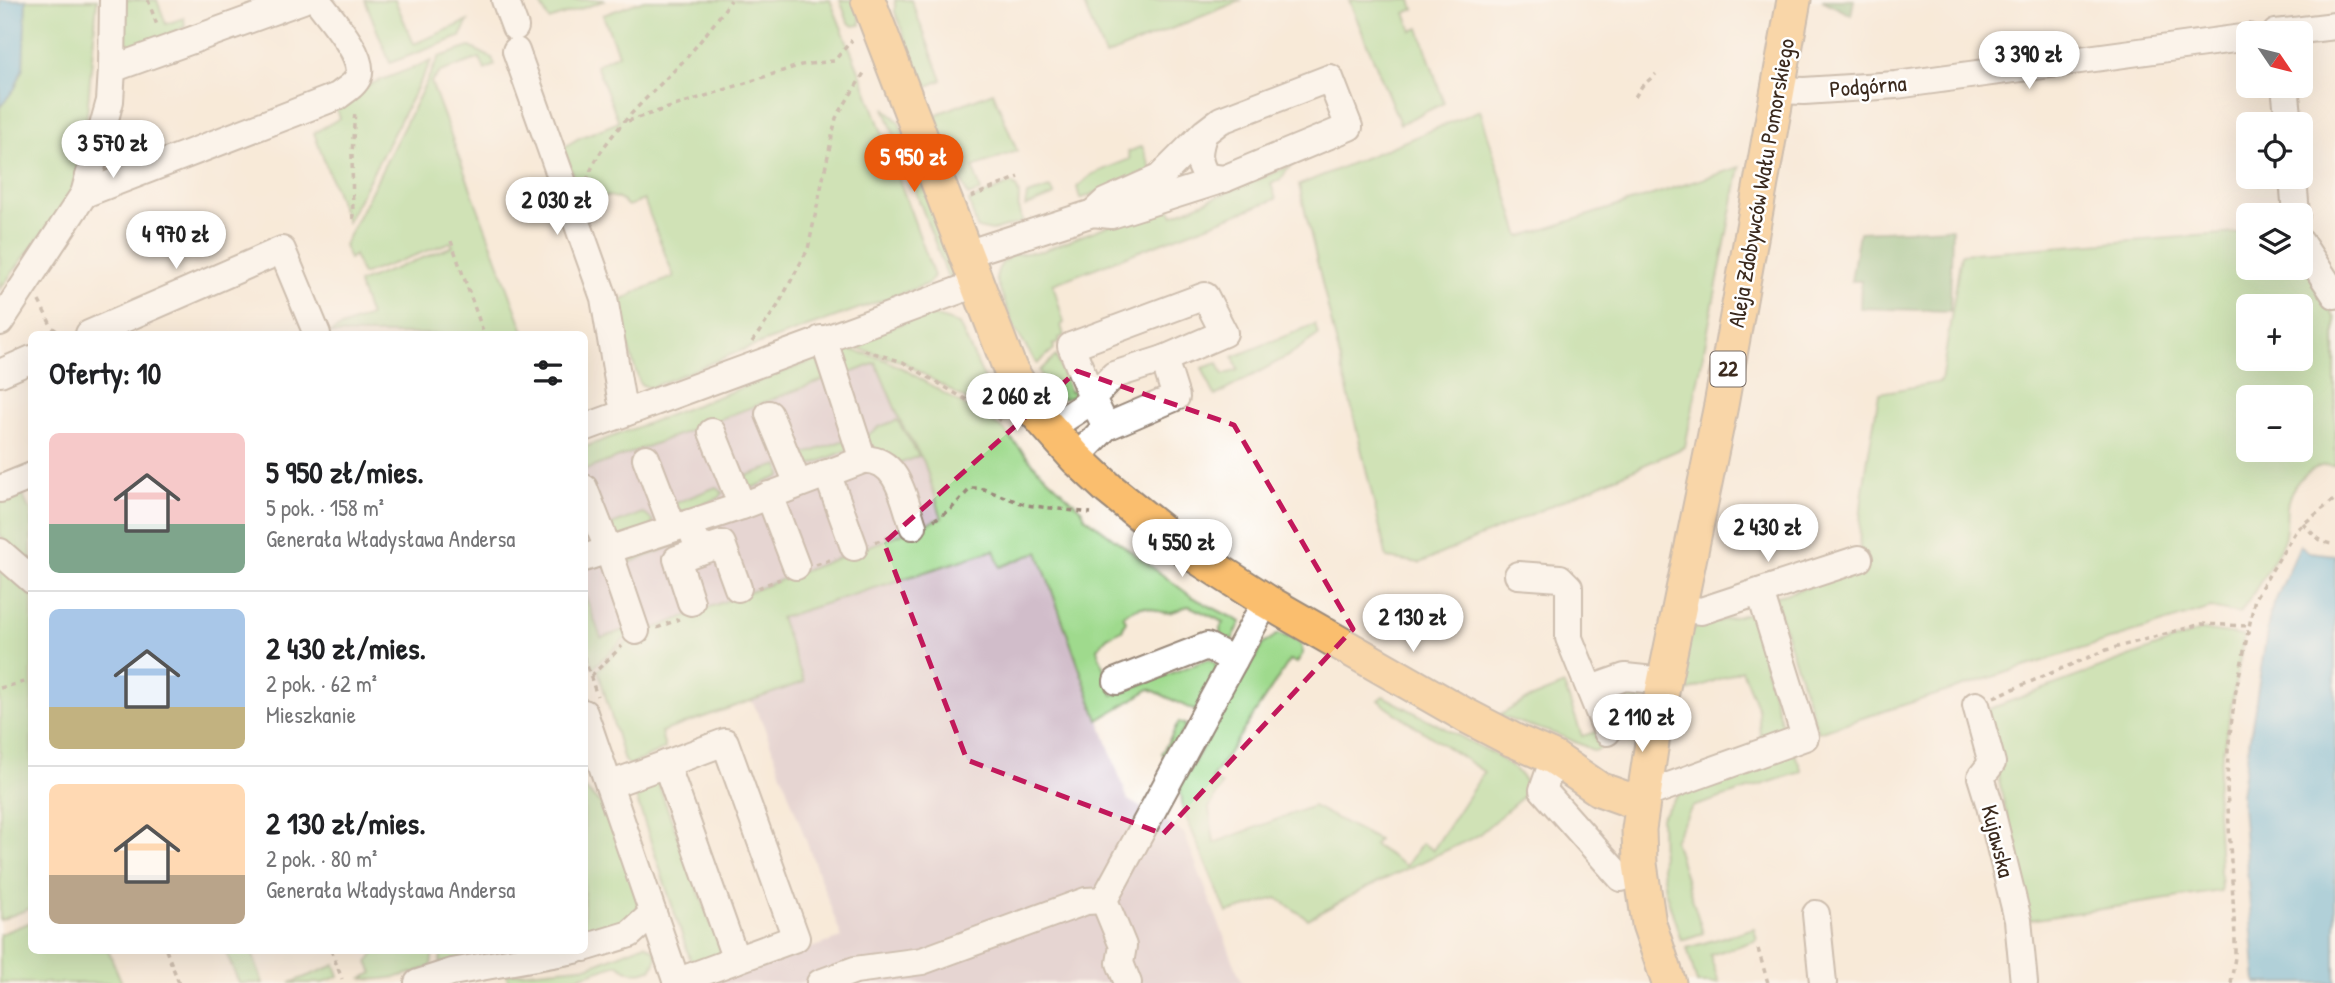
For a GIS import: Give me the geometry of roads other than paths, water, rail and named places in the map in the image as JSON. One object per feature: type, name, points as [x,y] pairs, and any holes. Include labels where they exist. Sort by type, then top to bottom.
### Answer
[{"type":"main road","points":[[868,0],[1010,369],[1037,414],[1076,458],[1166,536],[1266,601],[1465,715],[1554,758],[1599,789],[1627,799],[1644,795]]},
{"type":"main road","name":"Aleja Zdobywców Wału Pomorskiego","points":[[1669,983],[1649,924],[1640,864],[1639,829],[1664,681],[1721,405],[1794,0]]},
{"type":"street","points":[[0,322],[84,194],[110,101],[113,0]]},
{"type":"street","points":[[112,69],[303,0]]},
{"type":"street","points":[[84,194],[338,96],[358,80],[361,67],[356,55],[317,0]]},
{"type":"street","points":[[505,0],[604,298],[621,398],[626,412]]},
{"type":"street","points":[[2314,29],[2335,26]]},
{"type":"street","name":"Podgórna","points":[[1778,90],[1896,85],[2236,39]]},
{"type":"street","points":[[588,426],[821,339],[1093,214],[1105,202],[1159,178],[1204,133],[1221,120],[1330,78],[1349,127],[1224,179],[1111,215],[1093,214]]},
{"type":"street","points":[[1204,133],[1198,150],[1201,168],[1207,177],[1224,179]]},
{"type":"street","points":[[96,331],[282,250],[316,331]]},
{"type":"street","points":[[2313,261],[2335,295]]},
{"type":"street","points":[[1049,429],[1084,406],[1092,398],[1114,375],[1164,359],[1224,333],[1205,296],[1071,345],[1092,398],[1106,427]]},
{"type":"street","points":[[821,339],[863,460]]},
{"type":"street","points":[[1076,458],[1106,427],[1176,397],[1164,359]]},
{"type":"street","points":[[0,373],[28,361]]},
{"type":"street","points":[[769,414],[798,484]]},
{"type":"street","points":[[712,432],[741,506]]},
{"type":"street","points":[[646,458],[681,526],[700,551]]},
{"type":"street","points":[[596,553],[741,506],[872,459],[882,462],[895,474],[913,526]]},
{"type":"street","points":[[827,473],[854,548]]},
{"type":"street","points":[[0,489],[28,478]]},
{"type":"street","points":[[769,495],[796,566]]},
{"type":"street","points":[[588,510],[596,553],[636,631]]},
{"type":"street","points":[[691,602],[677,559],[722,544],[738,588]]},
{"type":"street","points":[[0,552],[28,576]]},
{"type":"street","points":[[1679,608],[1701,611],[1859,559]]},
{"type":"street","points":[[1518,575],[1560,578],[1569,587],[1569,638],[1607,732]]},
{"type":"street","points":[[1644,795],[1805,737],[1760,592]]},
{"type":"street","points":[[1128,983],[1121,962],[1122,946],[1104,900],[1266,601]]},
{"type":"street","points":[[1117,681],[1207,646],[1234,660]]},
{"type":"street","points":[[1591,689],[1625,677],[1664,681]]},
{"type":"street","name":"Kujawska","points":[[1976,705],[1992,763],[1981,777],[2018,920],[2024,983]]},
{"type":"street","points":[[588,725],[676,982],[796,938],[725,742],[609,785]]},
{"type":"street","points":[[1554,758],[1543,790],[1621,878]]},
{"type":"street","points":[[666,764],[736,960]]},
{"type":"street","points":[[820,983],[855,968],[924,972],[1086,901],[1104,900]]},
{"type":"street","points":[[588,947],[629,934],[653,914]]},
{"type":"street","points":[[1816,914],[1823,983]]},
{"type":"street","points":[[418,983],[452,972],[554,954]]},
{"type":"water","points":[[0,0],[26,0],[23,68],[15,88],[0,107]]},
{"type":"water","points":[[2300,545],[2309,552],[2335,555],[2335,983],[2256,983],[2241,794],[2270,613]]}]
